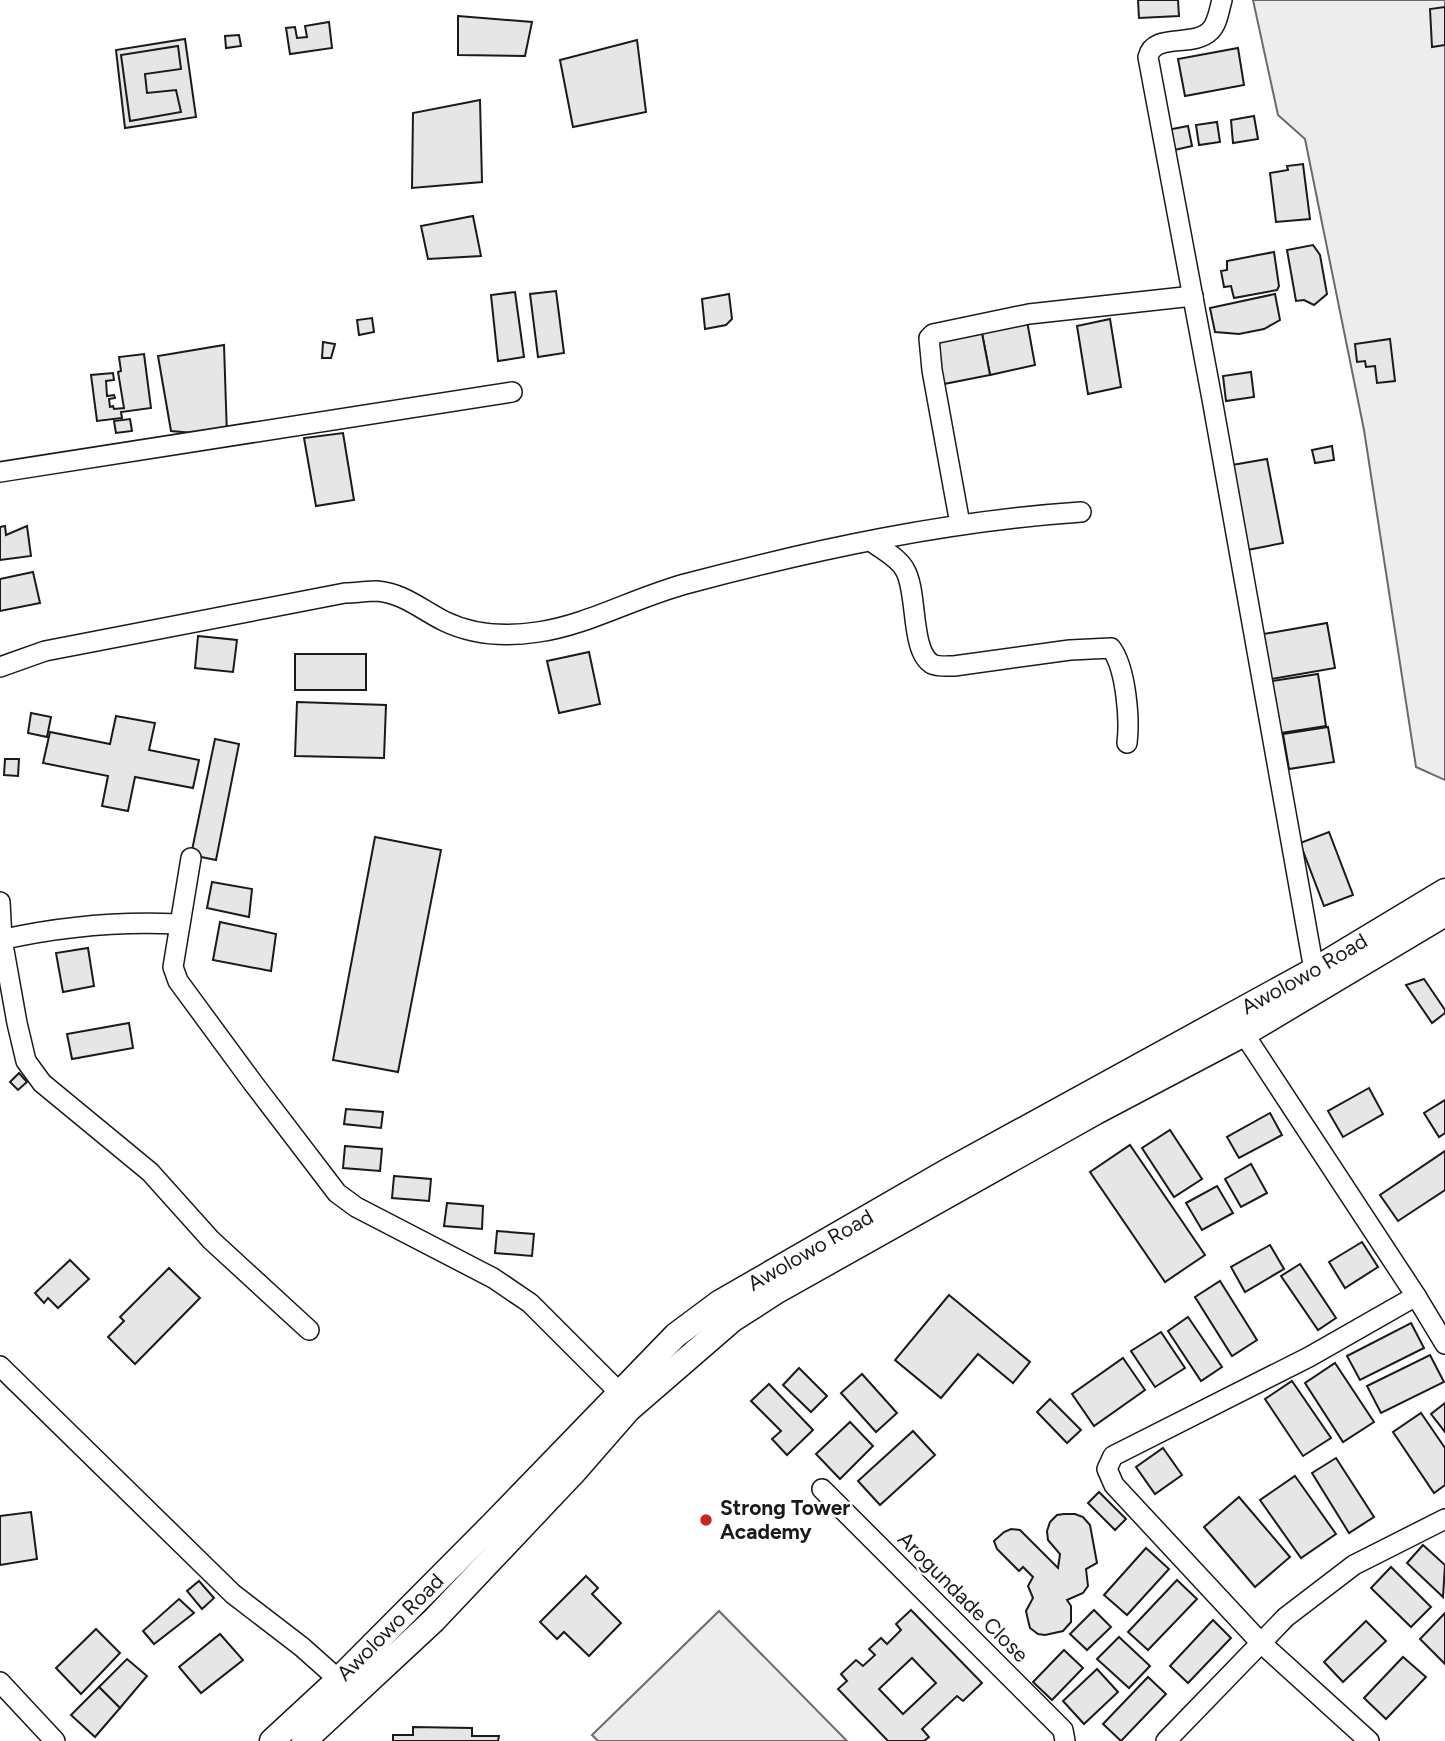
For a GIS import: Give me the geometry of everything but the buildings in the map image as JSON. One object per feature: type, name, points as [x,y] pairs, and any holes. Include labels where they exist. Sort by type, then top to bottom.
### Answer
[{"type":"main road","name":"Awolowo Road","points":[[304,1741],[346,1686],[493,1524],[676,1335],[719,1303],[946,1172],[1314,970],[1445,891]]},
{"type":"main road","name":"Awolowo Road","points":[[272,1741],[434,1620],[573,1473],[628,1410],[732,1320],[777,1291],[1096,1112],[1244,1034],[1445,914]]},
{"type":"street","points":[[1222,0],[1217,19],[1210,31],[1195,40],[1157,44],[1150,49],[1148,57],[1314,970]]},
{"type":"street","points":[[960,524],[932,370],[929,338],[933,334],[1029,314],[1193,296]]},
{"type":"street","points":[[0,472],[512,391]]},
{"type":"street","points":[[0,667],[45,651],[345,593],[378,591],[401,597],[423,606],[444,621],[478,633],[508,635],[540,632],[687,583],[928,528],[1081,512]]},
{"type":"street","points":[[871,541],[898,561],[906,571],[919,643],[926,660],[935,666],[954,666],[1070,650],[1111,648],[1116,655],[1127,701],[1127,743]]},
{"type":"street","points":[[191,858],[173,967],[178,981],[337,1193],[356,1207],[493,1278],[530,1303],[619,1392]]},
{"type":"street","points":[[0,902],[1,939],[26,1060],[42,1083],[150,1172],[211,1240],[309,1330]]},
{"type":"street","points":[[1,939],[43,931],[131,923],[178,924]]},
{"type":"street","points":[[1244,1034],[1445,1344]]},
{"type":"street","points":[[1368,1741],[1260,1642],[1114,1485],[1107,1469],[1113,1456],[1309,1357],[1416,1296]]},
{"type":"street","points":[[0,1366],[233,1594],[302,1647],[346,1686]]},
{"type":"street","name":"Arogundade Close","points":[[822,1489],[1063,1730],[1065,1741]]},
{"type":"street","points":[[1166,1741],[1286,1616],[1354,1565],[1445,1519]]},
{"type":"street","points":[[0,1682],[55,1741]]},
{"type":"shaded area","points":[[1253,0],[1445,0],[1445,780],[1416,767],[1364,430],[1305,139],[1278,115]]},
{"type":"shaded area","points":[[719,1611],[847,1741],[598,1741],[592,1735]]},
{"type":"place","name":"Strong Tower Academy","points":[[706,1520]]}]
